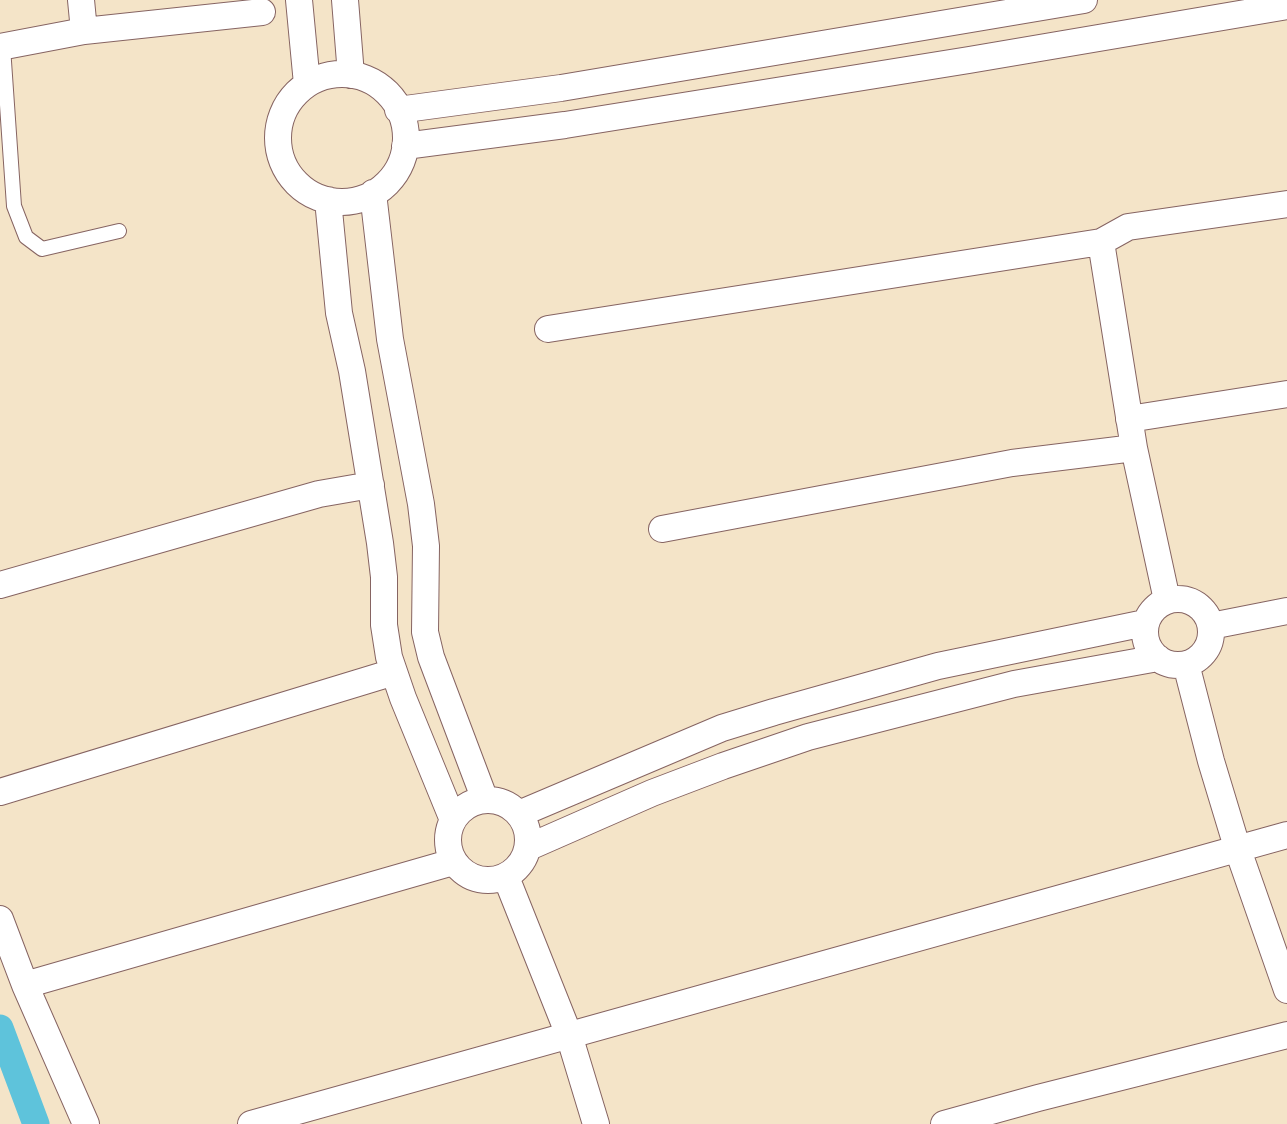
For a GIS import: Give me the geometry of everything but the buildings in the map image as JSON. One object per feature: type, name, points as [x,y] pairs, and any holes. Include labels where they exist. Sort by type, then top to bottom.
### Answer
[{"type":"street","points":[[81,0],[84,31]]},
{"type":"street","points":[[299,0],[307,84]]},
{"type":"street","points":[[345,0],[351,75]]},
{"type":"street","points":[[398,110],[561,88],[1084,0]]},
{"type":"street","points":[[405,146],[565,125],[1287,6]]},
{"type":"street","points":[[1,47],[84,31],[262,12]]},
{"type":"street","points":[[962,21],[969,60]]},
{"type":"street","points":[[351,75],[363,78],[384,90],[392,99],[404,121],[405,146],[398,168],[384,186],[364,198],[341,202],[318,198],[298,185],[282,164],[277,142],[280,119],[290,99],[307,84],[321,78],[351,75]]},
{"type":"street","points":[[561,88],[565,125]]},
{"type":"street","points":[[373,193],[390,339],[421,504],[426,546],[425,632],[431,657],[485,800]]},
{"type":"street","points":[[328,200],[339,313],[352,371],[384,577],[384,625],[389,657],[453,820]]},
{"type":"street","points":[[548,329],[1101,242],[1128,227],[1287,204]]},
{"type":"street","points":[[1101,242],[1134,448],[1167,600]]},
{"type":"street","points":[[1129,419],[1287,394]]},
{"type":"street","points":[[662,529],[1012,463],[1134,448]]},
{"type":"street","points":[[0,585],[319,494],[371,485]]},
{"type":"street","points":[[1186,599],[1203,609],[1211,627],[1209,646],[1203,654],[1186,664],[1167,663],[1158,658],[1146,643],[1146,623],[1150,613],[1167,600],[1186,599]]},
{"type":"street","points":[[1211,627],[1287,611]]},
{"type":"street","points":[[519,814],[722,728],[774,712],[938,666],[1146,623]]},
{"type":"street","points":[[529,847],[652,793],[808,737],[1014,684],[1158,658]]},
{"type":"street","points":[[1186,664],[1211,761],[1237,848],[1287,990]]},
{"type":"street","points":[[0,792],[394,672]]},
{"type":"street","points":[[485,800],[504,803],[519,814],[526,824],[529,847],[525,859],[517,869],[495,881],[477,879],[461,871],[453,861],[447,841],[453,820],[467,806],[485,800]]},
{"type":"street","points":[[250,1124],[1287,835]]},
{"type":"street","points":[[25,985],[453,861]]},
{"type":"street","points":[[506,877],[569,1035],[596,1124]]},
{"type":"street","points":[[0,919],[25,985],[86,1124]]},
{"type":"street","points":[[944,1124],[1287,1035]]},
{"type":"lane","points":[[1,47],[14,206],[26,237],[42,249],[119,231]]},
{"type":"waterway","points":[[0,1028],[36,1124]]}]
